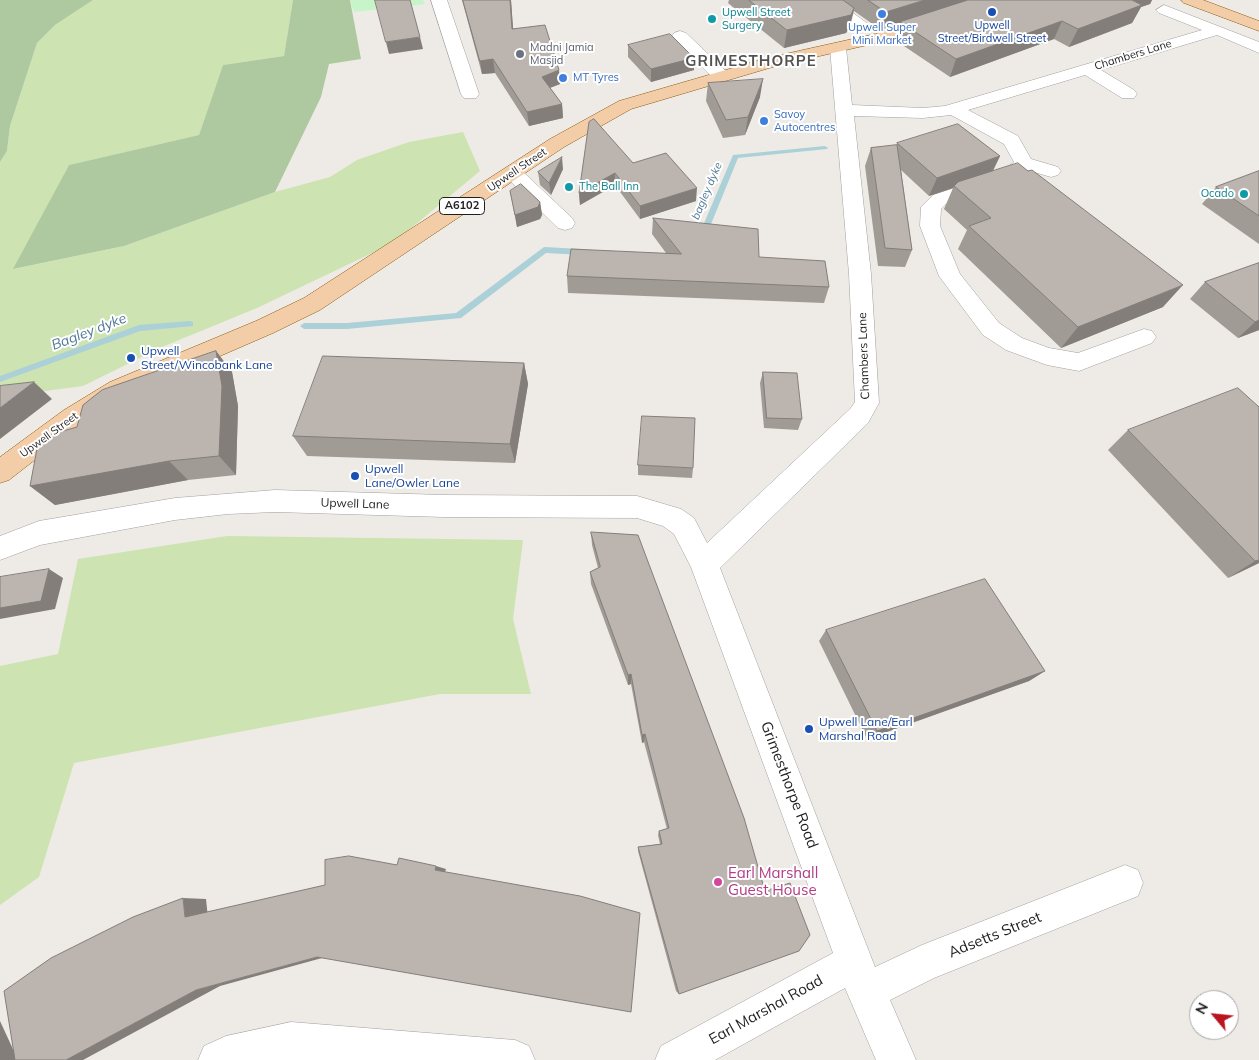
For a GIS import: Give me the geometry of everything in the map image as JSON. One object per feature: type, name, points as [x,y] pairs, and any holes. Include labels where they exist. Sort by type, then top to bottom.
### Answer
[{"type":"main road","name":"Upwell Street","points":[[0,472],[61,425],[118,390],[284,319],[312,304],[577,131],[626,105],[721,76],[917,27],[994,0]]},
{"type":"main road","points":[[1190,0],[1259,26]]},
{"type":"street","points":[[439,0],[470,94]]},
{"type":"street","points":[[825,0],[859,23]]},
{"type":"street","points":[[1164,10],[1259,48]]},
{"type":"street","name":"Chambers Lane","points":[[844,110],[923,113],[952,109],[1218,30]]},
{"type":"street","points":[[680,36],[721,76]]},
{"type":"street","name":"Chambers Lane","points":[[704,564],[859,416],[867,403],[860,274],[838,48]]},
{"type":"street","points":[[1087,69],[1128,94]]},
{"type":"street","points":[[952,109],[1011,140],[1024,164],[1050,171]]},
{"type":"street","points":[[1024,164],[1008,176],[940,199],[932,207],[930,226],[950,276],[991,329],[1014,344],[1047,356],[1079,362],[1144,336]]},
{"type":"street","points":[[513,173],[565,223]]},
{"type":"street","name":"Upwell Lane","points":[[0,548],[39,533],[175,509],[228,503],[275,501],[444,506],[638,507],[671,517]]},
{"type":"street","name":"Grimesthorpe Road","points":[[671,517],[684,526],[704,564],[861,976],[896,1060]]},
{"type":"street","name":"Upwell Lane","points":[[0,527],[16,532],[39,533]]},
{"type":"street","name":"Adsetts Street","points":[[861,976],[922,964],[1126,883]]},
{"type":"street","name":"Earl Marshal Road","points":[[675,1060],[861,976]]},
{"type":"street","points":[[218,1060],[226,1056],[291,1042],[515,1060]]},
{"type":"green space","points":[[0,0],[93,0],[55,25],[37,43],[10,126],[7,151],[0,162]]},
{"type":"green space","points":[[93,0],[293,0],[284,56],[223,65],[199,135],[69,165],[14,269],[124,246],[275,192],[330,177],[357,160],[409,142],[463,132],[480,171],[393,243],[257,308],[162,347],[83,386],[0,397],[0,162],[7,151],[10,126],[37,43],[55,25]]},
{"type":"green space","points":[[293,0],[350,0],[361,59],[329,64],[321,97],[275,192],[124,246],[13,269],[69,165],[199,135],[223,65],[284,56]]},
{"type":"green space","points":[[350,0],[423,0],[425,4],[354,12]]},
{"type":"green space","points":[[227,536],[523,540],[513,619],[531,694],[440,694],[74,763],[39,877],[0,905],[0,666],[58,654],[78,559]]},
{"type":"building","points":[[375,0],[410,0],[420,37],[386,42]]},
{"type":"building","points":[[463,0],[510,0],[512,29],[545,25],[559,70],[542,77],[562,104],[527,112],[493,59],[480,61]]},
{"type":"building","points":[[749,0],[843,0],[854,8],[851,15],[787,30]]},
{"type":"building","points":[[868,0],[925,0],[886,12]]},
{"type":"building","points":[[968,0],[1132,0],[1142,5],[1078,29],[1062,21],[956,59],[900,22]]},
{"type":"building","points":[[670,34],[694,58],[651,69],[628,45]]},
{"type":"building","points":[[763,79],[748,117],[726,120],[708,83]]},
{"type":"building","points":[[594,119],[633,163],[666,153],[697,188],[640,206],[615,173],[579,193],[589,122]]},
{"type":"building","points":[[958,124],[1000,156],[937,178],[897,143]]},
{"type":"building","points":[[897,145],[912,250],[885,248],[871,148]]},
{"type":"building","points":[[562,157],[549,183],[538,172]]},
{"type":"building","points":[[1018,163],[1028,171],[1032,170],[1183,285],[1078,327],[969,226],[991,218],[954,186],[958,182]]},
{"type":"building","points":[[1259,171],[1259,216],[1216,187]]},
{"type":"building","points":[[521,184],[540,202],[538,207],[515,215],[510,191]]},
{"type":"building","points":[[653,218],[758,229],[759,257],[825,261],[829,287],[567,276],[571,249],[681,254]]},
{"type":"building","points":[[1259,263],[1259,320],[1255,322],[1205,282]]},
{"type":"building","points":[[216,351],[222,386],[219,456],[169,461],[30,486],[39,438],[77,427],[83,405],[102,390]]},
{"type":"building","points":[[323,356],[524,363],[510,444],[293,436]]},
{"type":"building","points":[[763,372],[797,373],[802,419],[767,418]]},
{"type":"building","points":[[34,382],[0,408],[0,386]]},
{"type":"building","points":[[1238,388],[1259,407],[1259,560],[1255,561],[1128,430]]},
{"type":"building","points":[[642,416],[695,418],[693,468],[638,465]]},
{"type":"building","points":[[591,532],[638,535],[744,818],[765,891],[790,883],[810,935],[799,951],[679,994],[638,847],[662,844],[659,831],[669,828],[645,734],[642,735],[631,674],[628,675],[590,572],[600,567]]},
{"type":"building","points":[[49,569],[41,601],[0,608],[0,577]]},
{"type":"building","points":[[985,579],[1045,671],[877,731],[826,630]]},
{"type":"building","points":[[349,856],[397,865],[399,858],[436,866],[435,870],[580,896],[640,913],[631,1012],[317,957],[196,990],[66,1060],[15,1060],[4,991],[51,958],[133,917],[183,898],[185,917],[325,885],[325,860]]},
{"type":"waterway","name":"bagley dyke","points":[[698,233],[705,229],[735,156],[825,148]]},
{"type":"waterway","name":"bagley dyke","points":[[304,326],[347,326],[458,316],[544,250],[582,252]]},
{"type":"waterway","name":"Bagley dyke","points":[[0,379],[139,328],[190,324]]},
{"type":"place","name":"Upwell Street/Birdwell Street","points":[[992,12]]},
{"type":"place","name":"Upwell Super Mini Market","points":[[882,14]]},
{"type":"place","name":"Upwell Street Surgery","points":[[712,19]]},
{"type":"place","name":"Madni Jamia Masjid","points":[[520,54]]},
{"type":"place","name":"MT Tyres","points":[[563,78]]},
{"type":"place","name":"Savoy Autocentres","points":[[764,121]]},
{"type":"place","name":"The Ball Inn","points":[[569,187]]},
{"type":"place","name":"Ocado","points":[[1244,194]]},
{"type":"place","name":"Upwell Street/Wincobank Lane","points":[[131,358]]},
{"type":"place","name":"Upwell Lane/Owler Lane","points":[[355,476]]},
{"type":"place","name":"Upwell Lane/Earl Marshal Road","points":[[809,729]]},
{"type":"place","name":"Earl Marshall Guest House","points":[[718,882]]},
{"type":"district","name":"GRIMESTHORPE","points":[[751,61]]}]
